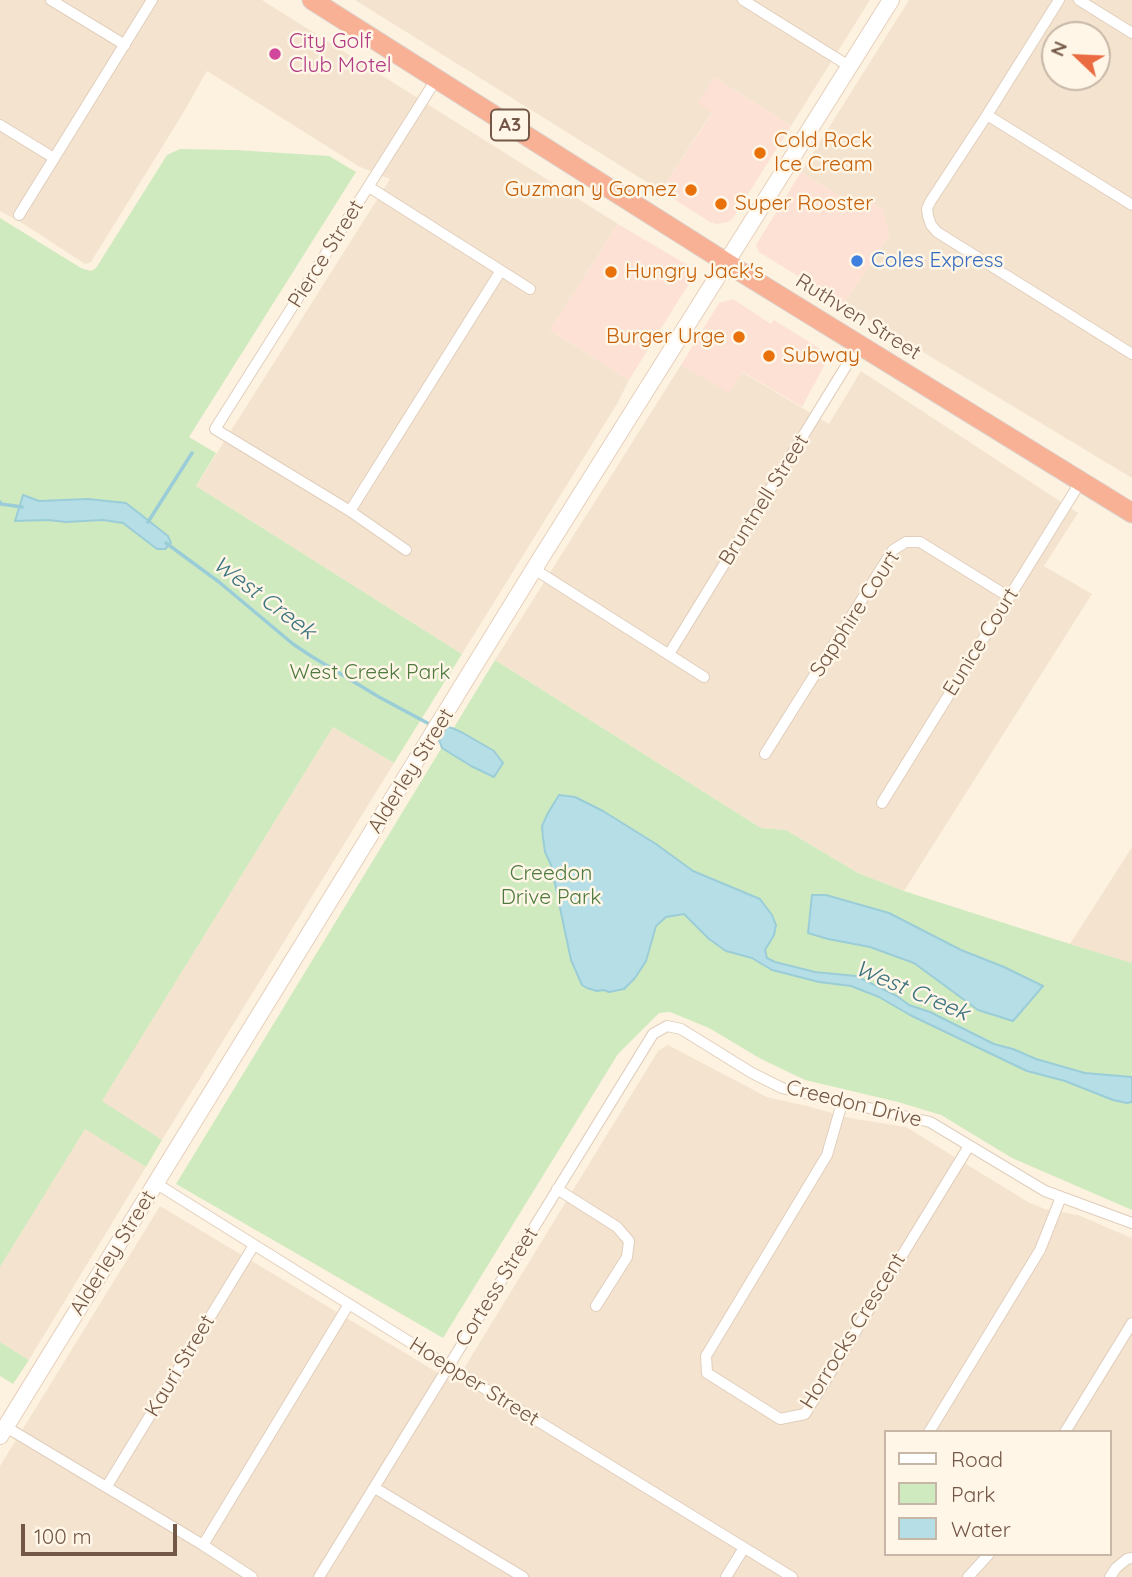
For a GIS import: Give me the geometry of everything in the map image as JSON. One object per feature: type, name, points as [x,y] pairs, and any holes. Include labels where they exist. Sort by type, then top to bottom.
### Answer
[{"type":"highway","name":"Ruthven Street","points":[[312,0],[726,262],[1132,513]]},
{"type":"street","points":[[51,0],[125,45]]},
{"type":"street","points":[[19,215],[152,0]]},
{"type":"street","points":[[743,0],[849,66]]},
{"type":"street","name":"Alderley Street","points":[[3,1432],[534,569],[891,0]]},
{"type":"street","points":[[1059,0],[930,202],[928,216],[937,232],[1132,354]]},
{"type":"street","points":[[1079,0],[1132,33]]},
{"type":"street","name":"Pierce Street","points":[[350,511],[215,429],[437,78]]},
{"type":"street","points":[[987,115],[1132,205]]},
{"type":"street","points":[[0,125],[54,158]]},
{"type":"street","points":[[369,187],[530,289]]},
{"type":"street","points":[[406,550],[350,511],[500,272]]},
{"type":"street","name":"Bruntnell Street","points":[[669,654],[859,345]]},
{"type":"street","name":"Eunice Court","points":[[882,803],[1081,481]]},
{"type":"street","name":"Sapphire Court","points":[[765,754],[893,550],[906,542],[920,542],[1009,597]]},
{"type":"street","points":[[534,569],[704,677]]},
{"type":"street","name":"Creedon Drive","points":[[653,1034],[667,1026],[681,1029],[752,1073],[782,1088],[929,1122],[1045,1191],[1132,1223]]},
{"type":"street","name":"Cortess Street","points":[[319,1577],[653,1034]]},
{"type":"street","name":"Horrocks Crescent","points":[[842,1103],[827,1156],[706,1356],[707,1373],[780,1419],[805,1414],[969,1146]]},
{"type":"street","name":"Hoepper Street","points":[[157,1184],[792,1577]]},
{"type":"street","points":[[557,1189],[617,1227],[629,1241],[627,1257],[596,1307]]},
{"type":"street","points":[[930,1430],[1040,1250],[1061,1197]]},
{"type":"street","name":"Kauri Street","points":[[107,1486],[254,1245]]},
{"type":"street","points":[[202,1545],[349,1304]]},
{"type":"street","points":[[1066,1430],[1132,1324]]},
{"type":"street","points":[[3,1432],[107,1486],[252,1577]]},
{"type":"street","points":[[375,1488],[523,1577]]},
{"type":"street","points":[[726,1577],[744,1548]]},
{"type":"street","points":[[968,1577],[986,1556]]},
{"type":"street","points":[[1110,1577],[1116,1568],[1132,1558]]},
{"type":"shaded area","points":[[0,0],[262,0],[618,224],[550,330],[629,380],[617,404],[462,654],[196,486],[390,179],[360,167],[207,71],[91,262],[85,264],[0,211]]},
{"type":"shaded area","points":[[355,0],[870,0],[791,126],[714,77],[712,112],[661,191]]},
{"type":"shaded area","points":[[909,0],[1132,0],[1132,478],[843,304],[890,234],[855,206],[801,172]]},
{"type":"shaded area","points":[[714,77],[791,126],[733,218],[717,224],[661,191],[712,113],[698,103]]},
{"type":"shaded area","points":[[801,172],[855,206],[862,196],[883,209],[890,234],[843,304],[759,252],[756,245]]},
{"type":"shaded area","points":[[618,224],[689,266],[690,282],[629,380],[550,330]]},
{"type":"shaded area","points":[[733,299],[771,324],[774,320],[830,355],[802,407],[743,372],[729,393],[681,365],[719,303]]},
{"type":"shaded area","points":[[681,365],[693,372],[742,372],[829,424],[861,371],[1078,513],[1044,566],[1092,594],[904,891],[858,873],[786,830],[761,828],[495,660]]},
{"type":"shaded area","points":[[333,727],[394,763],[162,1140],[101,1102]]},
{"type":"shaded area","points":[[1132,847],[1132,963],[1070,944]]},
{"type":"shaded area","points":[[668,1045],[767,1097],[850,1118],[906,1127],[1028,1202],[1045,1209],[1078,1215],[1132,1238],[1132,1577],[0,1577],[0,1466],[160,1206],[455,1383],[658,1051]]},
{"type":"shaded area","points":[[85,1128],[146,1167],[29,1360],[0,1342],[0,1267]]},
{"type":"green space","name":"West Creek Park","points":[[180,149],[329,156],[356,172],[189,437],[216,453],[196,486],[462,654],[394,763],[333,727],[102,1101],[162,1140],[146,1167],[85,1129],[0,1267],[0,218],[81,268],[91,271],[96,268],[167,155]]},
{"type":"green space","name":"Creedon Drive Park","points":[[495,660],[761,828],[786,830],[858,873],[904,891],[1132,963],[1132,1210],[1012,1158],[941,1115],[805,1080],[761,1059],[709,1028],[670,1012],[659,1013],[618,1054],[443,1338],[176,1184]]},
{"type":"green space","points":[[0,1342],[29,1360],[13,1384],[0,1376]]},
{"type":"water","points":[[23,495],[39,501],[88,499],[126,503],[168,536],[171,543],[165,549],[157,549],[123,523],[103,520],[15,521]]},
{"type":"water","points":[[447,727],[494,751],[503,763],[494,777],[442,748],[439,740]]},
{"type":"water","points":[[559,795],[575,797],[603,811],[693,871],[760,899],[776,925],[774,935],[765,950],[767,958],[815,972],[856,976],[897,996],[909,1005],[930,1012],[994,1044],[1036,1059],[1085,1073],[1132,1077],[1132,1102],[1113,1100],[1065,1081],[1027,1071],[910,1015],[879,997],[851,986],[819,982],[772,970],[752,958],[726,951],[709,939],[684,914],[666,917],[656,926],[646,961],[624,989],[609,992],[587,988],[582,985],[571,960],[551,865],[545,852],[542,826]]},
{"type":"water","points":[[812,895],[826,895],[889,913],[961,950],[1043,986],[1013,1021],[978,1010],[914,963],[870,947],[808,933]]},
{"type":"waterway","points":[[148,522],[192,453]]},
{"type":"waterway","name":"West Creek","points":[[0,502],[22,507]]},
{"type":"waterway","name":"West Creek","points":[[166,543],[219,582],[293,644],[379,697],[433,726]]},
{"type":"place","name":"City Golf Club Motel","points":[[275,54]]},
{"type":"place","name":"Cold Rock Ice Cream","points":[[760,153]]},
{"type":"place","name":"Guzman y Gomez","points":[[691,190]]},
{"type":"place","name":"Super Rooster","points":[[721,204]]},
{"type":"place","name":"Coles Express","points":[[857,261]]},
{"type":"place","name":"Hungry Jack's","points":[[611,272]]},
{"type":"place","name":"Burger Urge","points":[[739,337]]},
{"type":"place","name":"Subway","points":[[769,356]]}]
